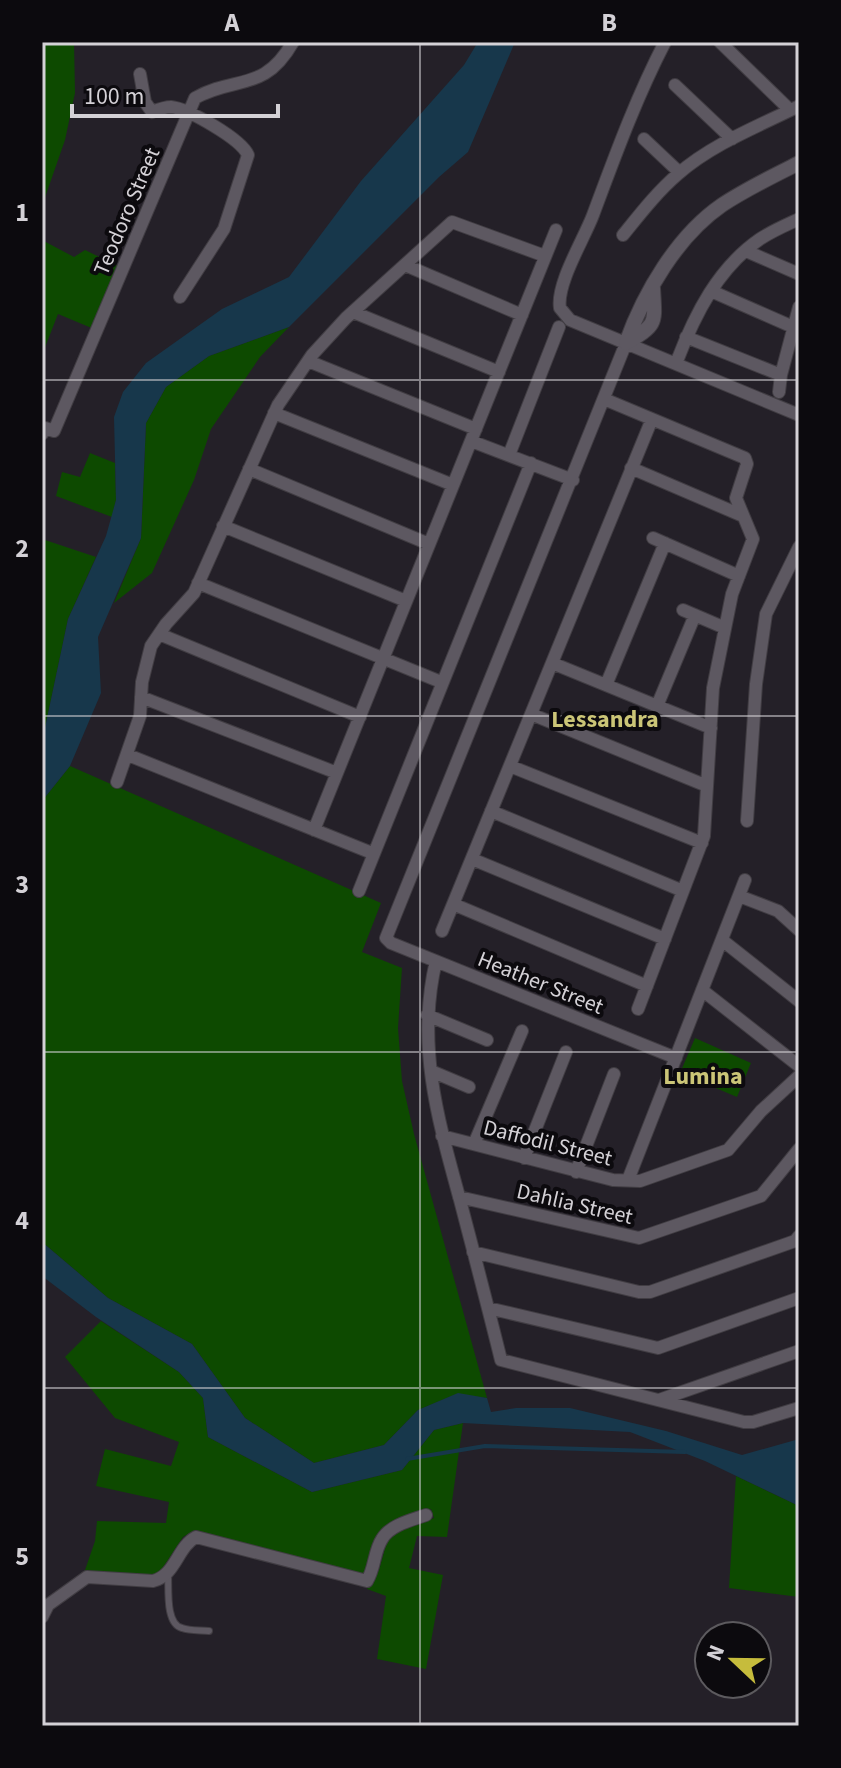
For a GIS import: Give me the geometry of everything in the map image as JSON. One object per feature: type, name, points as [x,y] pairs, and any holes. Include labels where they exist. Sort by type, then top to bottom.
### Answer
[{"type":"street","name":"Teodoro Street","points":[[42,434],[45,428],[54,431],[195,98],[249,82],[273,68],[293,42]]},
{"type":"street","points":[[665,42],[619,142],[559,302],[563,315],[799,415]]},
{"type":"street","points":[[623,235],[679,172],[732,139],[795,108],[720,42]]},
{"type":"street","points":[[140,74],[145,102],[152,112],[172,107],[188,114],[232,136],[244,146],[248,155],[224,229],[180,297]]},
{"type":"street","points":[[675,85],[732,139]]},
{"type":"street","points":[[644,139],[679,172]]},
{"type":"street","points":[[308,361],[473,435],[509,455],[573,480],[638,313],[675,253],[696,227],[719,207],[799,163]]},
{"type":"street","points":[[677,361],[711,291],[746,251],[761,239],[799,219]]},
{"type":"street","points":[[117,782],[140,716],[151,646],[194,593],[274,413],[308,361],[353,312],[452,222],[545,256]]},
{"type":"street","points":[[314,830],[556,230]]},
{"type":"street","points":[[746,251],[799,274]]},
{"type":"street","points":[[405,265],[522,315]]},
{"type":"street","points":[[711,291],[793,327]]},
{"type":"street","points":[[779,392],[799,307]]},
{"type":"street","points":[[353,312],[499,372]]},
{"type":"street","points":[[509,455],[559,327]]},
{"type":"street","points":[[686,337],[781,375]]},
{"type":"street","points":[[604,399],[745,458],[745,471],[736,498],[753,539],[732,594],[713,688],[704,836],[638,1009]]},
{"type":"street","points":[[274,413],[453,485]]},
{"type":"street","points":[[442,931],[652,419]]},
{"type":"street","points":[[359,891],[531,463]]},
{"type":"street","points":[[631,468],[743,516]]},
{"type":"street","points":[[249,469],[429,544]]},
{"type":"street","name":"Heather Street","points":[[573,480],[386,938],[391,943],[676,1058]]},
{"type":"street","points":[[223,526],[406,601]]},
{"type":"street","points":[[606,685],[659,540],[739,576]]},
{"type":"street","points":[[747,821],[756,684],[766,614],[799,547]]},
{"type":"street","points":[[198,583],[441,682]]},
{"type":"street","points":[[657,706],[689,612],[725,628]]},
{"type":"street","points":[[159,634],[360,717]]},
{"type":"street","points":[[552,663],[711,728]]},
{"type":"street","points":[[141,697],[337,773]]},
{"type":"street","points":[[531,714],[707,786]]},
{"type":"street","points":[[128,755],[372,853]]},
{"type":"street","points":[[510,766],[702,843]]},
{"type":"street","points":[[491,811],[683,891]]},
{"type":"street","points":[[472,859],[665,939]]},
{"type":"street","points":[[628,1180],[745,880]]},
{"type":"street","points":[[739,896],[778,911],[799,930]]},
{"type":"street","points":[[453,904],[647,986]]},
{"type":"street","points":[[722,940],[799,1001]]},
{"type":"street","points":[[436,961],[427,1015],[431,1071],[442,1136],[501,1360],[744,1422],[799,1408]]},
{"type":"street","points":[[702,990],[799,1066]]},
{"type":"street","points":[[427,1015],[487,1040]]},
{"type":"street","points":[[474,1144],[522,1031]]},
{"type":"street","points":[[524,1158],[566,1052]]},
{"type":"street","points":[[431,1071],[469,1087]]},
{"type":"street","points":[[576,1172],[614,1074]]},
{"type":"street","name":"Daffodil Street","points":[[442,1136],[576,1172],[613,1180],[640,1181],[728,1150],[761,1111],[799,1076]]},
{"type":"street","name":"Dahlia Street","points":[[459,1197],[639,1238],[761,1196],[799,1149]]},
{"type":"street","points":[[473,1252],[639,1292],[650,1292],[795,1241],[799,1236]]},
{"type":"street","points":[[488,1308],[658,1348],[799,1298]]},
{"type":"street","points":[[659,1400],[799,1351]]},
{"type":"street","points":[[42,1617],[48,1605],[87,1577],[153,1581],[168,1573],[189,1541],[196,1537],[367,1581],[382,1538],[393,1528],[426,1515]]},
{"type":"lane","points":[[168,1573],[174,1624],[179,1628],[209,1631]]},
{"type":"green space","points":[[42,42],[74,42],[75,93],[65,140],[42,206]]},
{"type":"green space","points":[[42,240],[74,257],[85,250],[120,267],[94,329],[58,314],[42,355]]},
{"type":"green space","points":[[289,327],[260,357],[211,429],[194,480],[152,573],[114,603],[141,538],[146,423],[166,387],[209,356]]},
{"type":"green space","points":[[90,453],[115,463],[116,500],[112,517],[56,496],[62,472],[80,477]]},
{"type":"green space","points":[[42,539],[96,557],[68,619],[42,742]]},
{"type":"green space","points":[[70,766],[381,903],[362,952],[402,968],[398,1028],[402,1081],[487,1398],[457,1394],[418,1410],[384,1445],[314,1463],[245,1418],[192,1344],[108,1298],[42,1242],[42,801]]},
{"type":"green space","points":[[695,1038],[751,1063],[737,1097],[680,1073]]},
{"type":"green space","points":[[101,1321],[179,1372],[203,1398],[208,1437],[312,1492],[402,1470],[434,1430],[463,1423],[447,1537],[417,1536],[409,1568],[443,1575],[426,1669],[377,1659],[386,1596],[367,1589],[379,1570],[387,1541],[396,1533],[434,1518],[431,1509],[390,1524],[363,1575],[195,1530],[183,1537],[158,1575],[84,1573],[95,1541],[97,1521],[166,1523],[169,1502],[96,1486],[105,1449],[171,1466],[179,1442],[115,1418],[65,1357]]},
{"type":"green space","points":[[736,1476],[799,1506],[799,1597],[729,1588]]},
{"type":"water","points":[[478,42],[515,42],[468,152],[289,327],[209,356],[166,387],[146,423],[141,538],[98,637],[101,693],[70,766],[42,801],[42,742],[68,619],[106,536],[116,500],[114,417],[123,392],[146,363],[222,309],[289,277],[361,181],[464,65]]},
{"type":"water","points":[[42,1242],[108,1298],[192,1344],[245,1418],[314,1463],[384,1445],[418,1410],[458,1393],[487,1398],[491,1412],[516,1408],[570,1408],[666,1431],[742,1455],[799,1439],[799,1506],[705,1461],[630,1432],[463,1423],[434,1430],[402,1470],[312,1492],[208,1437],[203,1398],[179,1372],[96,1317],[42,1276]]},
{"type":"waterway","points":[[407,1459],[485,1446],[685,1452]]},
{"type":"district","name":"Lessandra","points":[[605,719]]},
{"type":"district","name":"Lumina","points":[[703,1076]]}]
